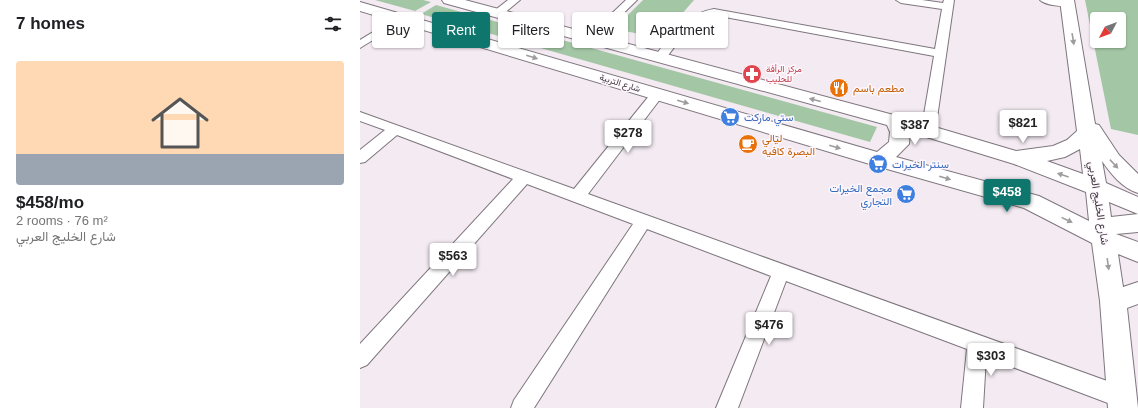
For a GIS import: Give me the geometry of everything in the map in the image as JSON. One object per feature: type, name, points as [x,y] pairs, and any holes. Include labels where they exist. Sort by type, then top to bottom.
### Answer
[{"type":"main road","points":[[449,0],[498,13]]},
{"type":"main road","name":"شارع الخليج العربي","points":[[1068,2],[1114,301],[1122,403]]},
{"type":"main road","name":"شارع التربية","points":[[360,6],[380,12]]},
{"type":"main road","name":"شارع التربية","points":[[424,25],[880,160],[1031,202],[1104,232],[1138,252]]},
{"type":"main road","points":[[624,48],[894,121],[1009,156],[1096,186],[1138,206]]},
{"type":"main road","points":[[880,160],[899,144],[900,132],[894,121]]},
{"type":"main road","points":[[1009,156],[1042,156],[1062,152],[1082,140],[1087,125]]},
{"type":"main road","points":[[1087,125],[1110,160],[1138,185]]},
{"type":"main road","points":[[1104,232],[1138,223]]},
{"type":"main road","points":[[1114,301],[1138,293]]},
{"type":"street","points":[[499,12],[515,0]]},
{"type":"street","points":[[620,12],[632,0]]},
{"type":"street","points":[[900,0],[948,4],[928,132]]},
{"type":"street","points":[[1045,0],[1068,2]]},
{"type":"street","points":[[660,58],[692,19],[702,13],[714,12],[941,54]]},
{"type":"street","points":[[360,45],[372,37]]},
{"type":"street","points":[[578,196],[658,94]]},
{"type":"street","points":[[360,116],[977,344],[1122,403]]},
{"type":"street","points":[[360,158],[395,129]]},
{"type":"street","points":[[360,358],[524,177]]},
{"type":"street","points":[[522,408],[644,221]]},
{"type":"street","points":[[727,408],[781,272]]},
{"type":"street","points":[[972,408],[977,344]]},
{"type":"green space","points":[[375,0],[423,0],[431,2],[415,11]]},
{"type":"green space","points":[[643,0],[694,0],[684,12],[636,12],[636,33],[628,32],[628,15]]},
{"type":"green space","points":[[1085,0],[1138,0],[1138,135],[1111,129],[1095,48],[1126,48],[1126,12],[1090,12],[1090,25]]},
{"type":"green space","points":[[436,5],[461,12],[432,12],[432,17],[424,15],[424,12]]},
{"type":"green space","points":[[490,20],[498,22],[498,36],[490,34]]},
{"type":"green space","points":[[564,40],[572,43],[572,48],[591,48],[877,127],[870,142],[540,48],[564,48]]},
{"type":"place","name":"مركز الرأفة للحليب","points":[[752,74]]},
{"type":"place","name":"مطعم باسم","points":[[839,88]]},
{"type":"place","name":"ستي ماركت","points":[[730,117]]},
{"type":"place","name":"ليالي البصرة كافيه","points":[[748,144]]},
{"type":"place","name":"سنتر الخيرات","points":[[878,164]]},
{"type":"place","name":"مجمع الخيرات التجاري","points":[[906,194]]}]
